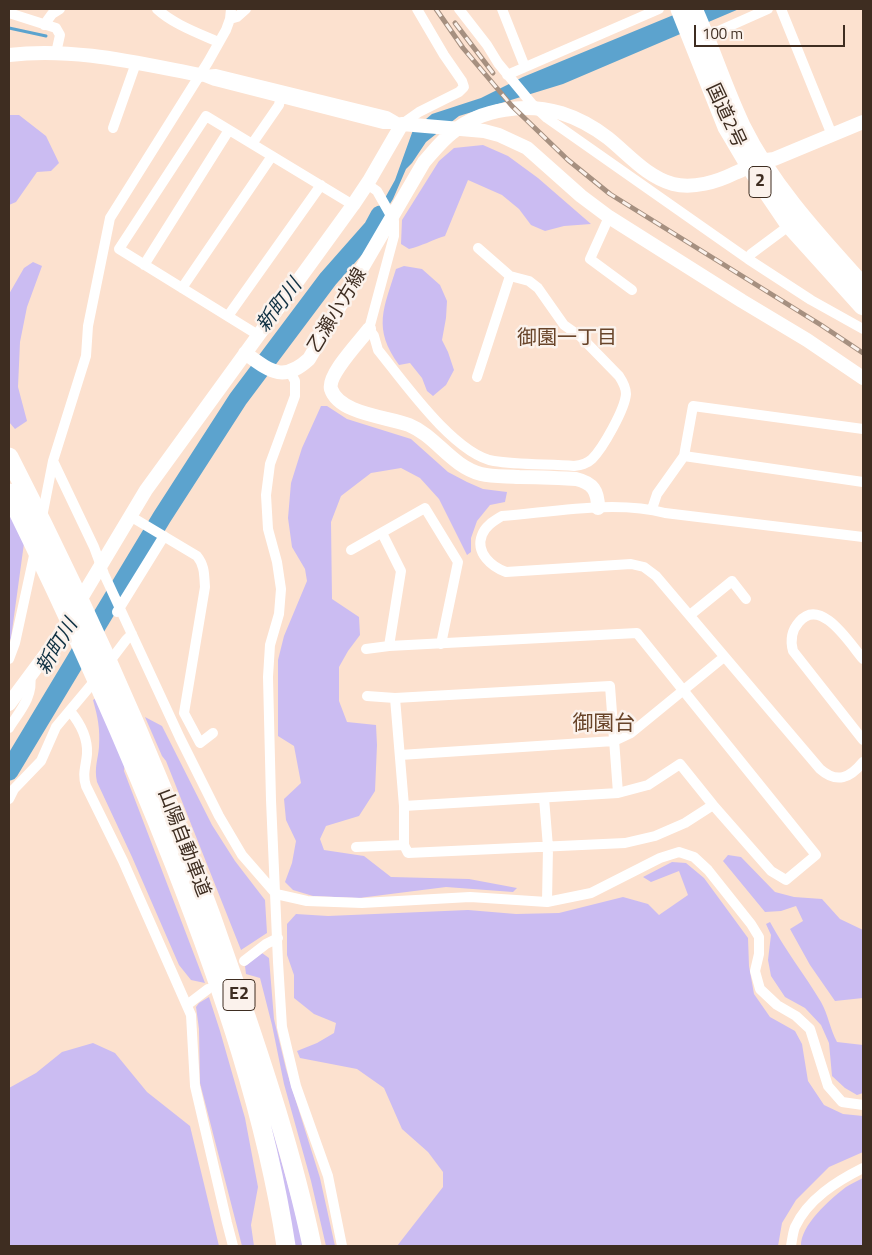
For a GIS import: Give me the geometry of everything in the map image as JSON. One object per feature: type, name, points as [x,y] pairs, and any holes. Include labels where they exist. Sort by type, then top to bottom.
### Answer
[{"type":"highway","name":"国道2号","points":[[680,9],[699,35]]},
{"type":"highway","name":"国道2号","points":[[693,9],[727,127],[755,163],[790,225],[863,306]]},
{"type":"highway","name":"国道2号","points":[[755,163],[776,183],[809,227],[863,287]]},
{"type":"highway","name":"山陽自動車道","points":[[9,457],[91,623],[139,754],[244,1063],[263,1130],[286,1246]]},
{"type":"highway","name":"山陽自動車道","points":[[9,492],[139,754],[214,921],[264,1067],[283,1132],[312,1246]]},
{"type":"street","points":[[44,25],[52,14],[60,9]]},
{"type":"street","points":[[157,9],[162,14],[194,32],[218,42]]},
{"type":"street","points":[[9,659],[16,643],[53,461],[86,356],[88,326],[110,218],[200,75],[226,30],[231,14],[237,17],[246,9]]},
{"type":"street","points":[[9,704],[55,642],[102,570],[154,478],[248,355],[258,335],[353,204],[370,186],[408,125],[419,112],[459,92],[464,87],[417,9]]},
{"type":"street","points":[[459,9],[509,78],[547,118],[748,259],[811,300],[863,329]]},
{"type":"street","points":[[502,9],[525,67]]},
{"type":"street","points":[[509,78],[525,67],[659,9]]},
{"type":"street","points":[[699,35],[768,9]]},
{"type":"street","points":[[781,9],[832,135]]},
{"type":"street","points":[[9,13],[56,28],[60,35],[56,53]]},
{"type":"street","points":[[9,55],[28,52],[56,53],[136,63],[200,75],[280,99],[383,124],[484,131],[500,135],[527,148],[582,196],[609,216],[807,340],[863,378]]},
{"type":"street","points":[[113,128],[136,63]]},
{"type":"street","points":[[200,75],[216,74],[387,116],[408,125]]},
{"type":"street","points":[[252,144],[279,104],[280,99]]},
{"type":"street","name":"乙瀬小方線","points":[[290,372],[301,367],[309,359],[424,162],[448,136],[470,121],[511,109],[535,108],[562,113],[582,122],[607,138],[659,178],[672,184],[684,186],[704,184],[733,174],[755,163],[774,160],[863,122]]},
{"type":"street","points":[[258,335],[119,250],[206,116],[353,204]]},
{"type":"street","points":[[144,265],[230,130]]},
{"type":"street","points":[[182,288],[272,156]]},
{"type":"street","points":[[228,316],[321,185]]},
{"type":"street","points":[[370,186],[377,191],[394,221],[394,236],[369,329],[335,373],[331,381],[331,389],[343,403],[355,410],[406,424],[419,430],[464,467],[480,474],[584,481],[597,492],[598,508]]},
{"type":"street","points":[[609,216],[590,259],[632,290]]},
{"type":"street","points":[[748,259],[751,254],[790,225]]},
{"type":"street","points":[[369,329],[374,336],[378,350],[429,411],[449,434],[476,456],[494,461],[574,466],[592,459],[624,408],[626,393],[624,384],[619,376],[581,337],[564,325],[538,288],[529,282],[510,276],[478,248]]},
{"type":"street","points":[[477,377],[510,276]]},
{"type":"street","points":[[848,321],[851,315],[863,306]]},
{"type":"street","points":[[248,355],[273,372],[284,374],[290,372],[295,382],[295,396],[270,464],[266,495],[268,529],[277,562],[281,589],[279,614],[270,645],[268,677],[271,800],[282,1027],[296,1086],[328,1176],[342,1246]]},
{"type":"street","points":[[652,509],[657,494],[684,456],[693,406],[863,430]]},
{"type":"street","points":[[684,456],[863,482]]},
{"type":"street","points":[[53,461],[94,548],[118,609],[132,634],[180,738],[219,816],[242,855],[276,894],[307,901],[362,903],[470,897],[547,902],[591,893],[660,858],[679,852],[694,857],[708,870],[751,924],[758,937],[755,971],[760,989],[777,1005],[796,1016],[810,1029],[828,1086],[837,1097],[842,1102],[863,1106]]},
{"type":"street","points":[[863,537],[652,509],[618,507],[502,516],[490,523],[481,536],[481,549],[486,560],[496,568],[506,572],[630,564],[644,567],[656,576],[820,769],[828,776],[839,778],[850,776],[863,762]]},
{"type":"street","points":[[351,550],[425,508],[458,562],[441,644]]},
{"type":"street","points":[[133,518],[197,556],[202,561],[205,587],[184,714],[200,743],[213,733]]},
{"type":"street","points":[[382,533],[402,571],[389,646]]},
{"type":"street","points":[[118,609],[163,536]]},
{"type":"street","points":[[690,616],[732,582],[746,599]]},
{"type":"street","points":[[863,659],[830,620],[822,615],[802,618],[794,629],[790,642],[793,651],[863,740]]},
{"type":"street","points":[[366,649],[389,646],[637,633],[816,855],[786,880],[771,871],[680,764],[648,785],[618,793],[404,806]]},
{"type":"street","points":[[9,799],[14,789],[41,761],[56,727],[132,634]]},
{"type":"street","points":[[400,755],[614,741],[631,733],[724,656]]},
{"type":"street","points":[[9,728],[28,696],[31,686],[30,676]]},
{"type":"street","points":[[367,696],[396,698],[610,686],[618,793]]},
{"type":"street","points":[[396,698],[404,806],[404,845],[408,853],[625,843],[655,836],[685,823],[713,805]]},
{"type":"street","points":[[70,711],[85,738],[87,754],[83,777],[86,786],[123,861],[191,1016],[193,1035],[192,1064],[195,1086],[226,1224],[233,1246]]},
{"type":"street","points":[[544,798],[548,847],[547,902]]},
{"type":"street","points":[[356,847],[404,845]]},
{"type":"street","points":[[244,961],[266,944],[278,938]]},
{"type":"street","points":[[186,1005],[208,989]]},
{"type":"street","points":[[791,1246],[795,1227],[813,1200],[843,1178],[863,1168]]},
{"type":"shaded area","points":[[9,115],[19,115],[46,136],[59,163],[51,171],[37,172],[16,202],[9,205]]},
{"type":"shaded area","points":[[483,145],[508,156],[538,178],[591,224],[564,226],[545,231],[531,225],[519,209],[502,195],[468,180],[445,236],[409,249],[401,244],[402,220],[439,161],[454,148]]},
{"type":"shaded area","points":[[33,262],[42,266],[27,307],[20,342],[18,387],[27,421],[15,429],[9,422],[9,294],[24,268]]},
{"type":"shaded area","points":[[404,266],[422,269],[440,285],[447,301],[442,340],[454,370],[446,385],[433,396],[427,391],[422,378],[410,363],[399,365],[385,340],[383,318],[388,295],[396,269]]},
{"type":"shaded area","points":[[321,406],[327,406],[347,419],[411,439],[448,472],[483,489],[507,492],[505,502],[490,505],[477,521],[471,538],[471,552],[467,555],[439,499],[420,478],[401,468],[371,473],[341,496],[331,522],[332,599],[359,617],[360,635],[339,667],[339,701],[347,722],[376,725],[375,791],[359,816],[326,826],[320,839],[324,850],[364,856],[391,877],[469,879],[517,888],[513,892],[446,887],[359,898],[313,896],[293,890],[285,882],[292,863],[296,841],[286,820],[284,799],[301,783],[294,746],[278,736],[278,660],[284,636],[307,581],[305,569],[292,547],[288,518],[291,483],[302,448]]},
{"type":"shaded area","points":[[9,506],[25,536],[9,644]]},
{"type":"shaded area","points":[[96,698],[125,763],[124,771],[205,983],[191,980],[179,965],[97,782],[96,768],[99,734],[93,700]]},
{"type":"shaded area","points":[[145,717],[162,726],[212,825],[235,861],[265,900],[267,933],[241,950],[166,761]]},
{"type":"shaded area","points":[[728,855],[741,857],[775,892],[794,897],[822,899],[840,919],[863,930],[863,998],[835,1001],[810,965],[790,929],[803,921],[796,906],[781,911],[765,912],[723,861]]},
{"type":"shaded area","points":[[672,862],[686,863],[704,878],[748,938],[749,966],[754,994],[770,1017],[795,1031],[802,1044],[808,1081],[824,1105],[843,1114],[863,1116],[863,1152],[829,1167],[796,1200],[782,1223],[778,1246],[397,1246],[443,1187],[443,1172],[428,1152],[402,1129],[384,1088],[357,1069],[300,1058],[297,1051],[317,1043],[334,1033],[336,1023],[314,1014],[294,998],[294,975],[287,955],[287,924],[296,914],[328,916],[468,910],[516,914],[559,913],[623,897],[648,904],[659,915],[688,895],[679,871],[651,882],[643,877]]},
{"type":"shaded area","points":[[770,922],[821,1002],[837,1042],[863,1045],[863,1093],[857,1095],[845,1088],[832,1076],[829,1043],[821,1025],[805,1008],[785,997],[771,976],[768,960],[771,935],[766,924]]},
{"type":"shaded area","points":[[262,953],[269,958],[274,1019],[286,1069],[320,1178],[335,1246],[326,1246],[311,1181],[284,1084],[260,978],[246,974],[245,966]]},
{"type":"shaded area","points":[[209,997],[245,1118],[258,1187],[251,1225],[254,1246],[242,1246],[200,1083],[199,1029],[196,1007]]},
{"type":"shaded area","points":[[93,1043],[115,1053],[147,1092],[190,1126],[219,1246],[9,1246],[9,1088],[36,1073],[62,1052]]},
{"type":"shaded area","points":[[264,1098],[294,1207],[303,1246],[294,1246]]},
{"type":"shaded area","points":[[863,1178],[863,1246],[801,1246],[805,1230],[817,1214],[846,1187]]},
{"type":"water","points":[[688,9],[739,9],[563,84],[459,116],[426,142],[406,169],[393,199],[375,228],[365,237],[376,221],[380,207],[395,180],[413,130],[432,114],[481,98],[523,77]]},
{"type":"waterway","points":[[9,28],[46,36]]},
{"type":"waterway","name":"新町川","points":[[9,771],[162,517],[238,399],[328,279],[373,228],[380,215]]},
{"type":"railway","points":[[436,9],[463,48],[512,106],[568,160],[610,194],[863,353]]},
{"type":"railway","points":[[455,23],[493,73]]},
{"type":"district","name":"御園一丁目","points":[[567,339]]},
{"type":"district","name":"御園台","points":[[604,725]]}]
